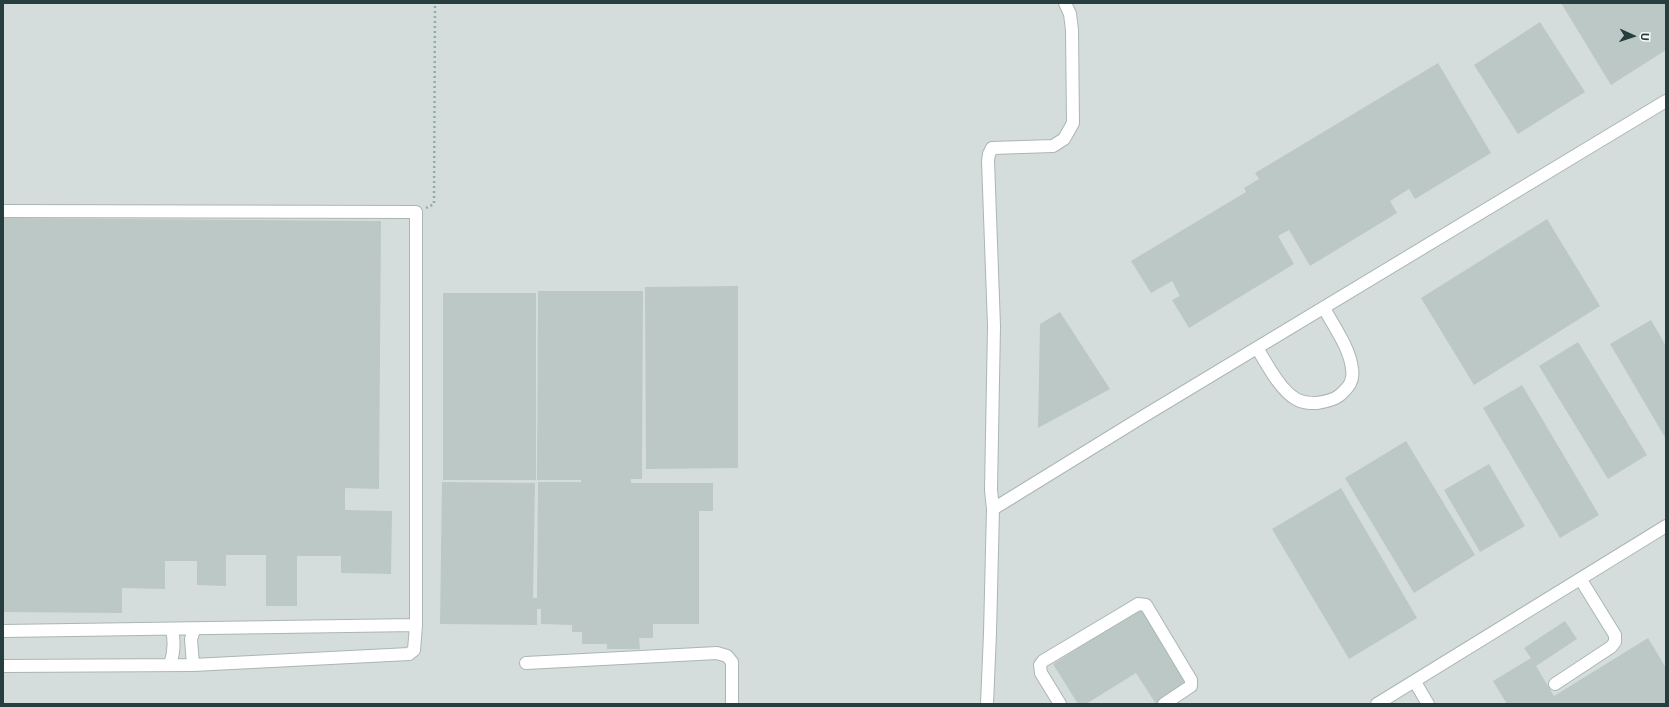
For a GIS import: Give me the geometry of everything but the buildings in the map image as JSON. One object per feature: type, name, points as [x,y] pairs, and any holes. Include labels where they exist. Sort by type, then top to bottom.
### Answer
[{"type":"street","points":[[987,704],[993,509],[991,490],[994,326],[988,154],[992,148],[1053,146],[1064,139],[1073,123],[1072,30],[1070,14],[1066,3]]},
{"type":"street","points":[[993,509],[1666,101]]},
{"type":"street","points":[[3,211],[416,212],[416,625],[414,650],[409,654],[193,665],[3,666]]},
{"type":"street","points":[[1257,348],[1283,387],[1298,401],[1311,403],[1323,402],[1337,397],[1349,387],[1352,380],[1352,369],[1346,349],[1324,308]]},
{"type":"street","points":[[1377,704],[1666,526]]},
{"type":"street","points":[[1555,684],[1611,647],[1614,642],[1615,636],[1580,580]]},
{"type":"street","points":[[1060,704],[1041,673],[1040,665],[1043,661],[1135,606],[1142,604],[1146,605],[1191,680],[1191,686],[1164,704]]},
{"type":"street","points":[[3,632],[194,630],[416,625]]},
{"type":"street","points":[[170,665],[174,652],[172,630]]},
{"type":"street","points":[[193,665],[191,639],[194,630]]},
{"type":"street","points":[[526,663],[717,653],[727,656],[732,662],[732,704]]},
{"type":"street","points":[[1415,682],[1428,704]]},
{"type":"path","points":[[416,212],[434,204],[435,3]]},
{"type":"shaded area","points":[[3,3],[1666,3],[1666,704],[3,704]]}]
